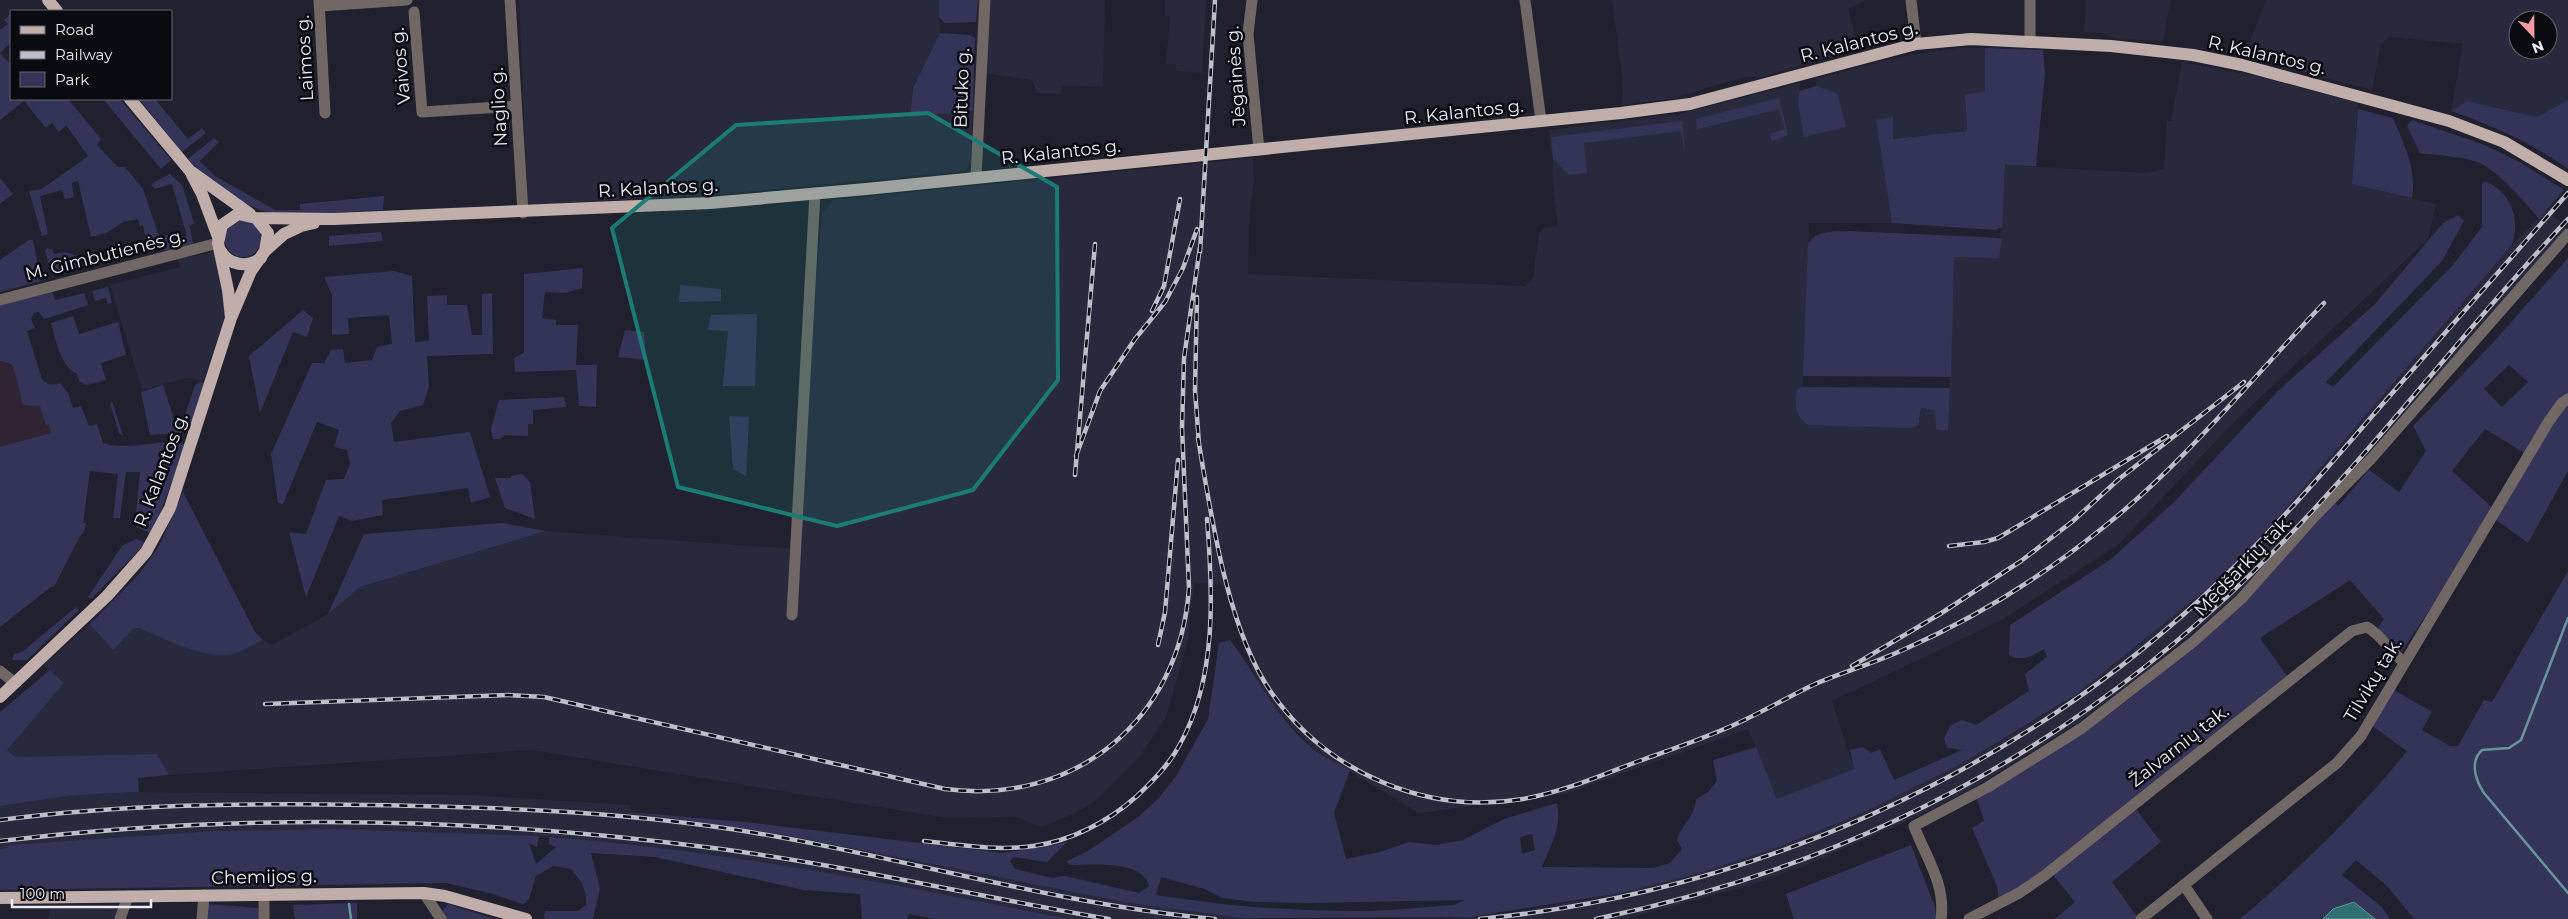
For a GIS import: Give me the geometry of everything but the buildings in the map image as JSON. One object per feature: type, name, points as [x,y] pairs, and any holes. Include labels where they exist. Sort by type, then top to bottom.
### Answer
[{"type":"main road","points":[[48,0],[56,10]]},
{"type":"main road","name":"R. Kalantos g.","points":[[231,318],[228,290],[218,243],[227,220],[238,214],[334,219],[523,213],[710,203],[1259,150],[1690,104],[1916,44],[1971,39],[2030,40],[2193,55],[2301,80],[2450,121],[2488,135],[2527,154],[2568,180]]},
{"type":"main road","points":[[131,100],[190,171],[202,194],[218,243],[227,259],[238,264],[250,264],[263,254],[268,233],[254,216],[190,171]]},
{"type":"main road","name":"R. Kalantos g.","points":[[0,697],[107,596],[131,571],[154,539],[170,508],[231,318],[251,271],[263,254],[284,234],[295,228],[334,219]]},
{"type":"main road","name":"Chemijos g.","points":[[0,898],[424,893],[445,896],[526,919]]},
{"type":"street","points":[[320,3],[407,0]]},
{"type":"street","name":"Naglio g.","points":[[510,0],[523,213]]},
{"type":"street","name":"Bituko g.","points":[[976,178],[985,0]]},
{"type":"street","name":"Jėgainės g.","points":[[1252,0],[1248,34],[1259,150]]},
{"type":"street","points":[[1525,0],[1541,121]]},
{"type":"street","points":[[1911,0],[1916,44]]},
{"type":"street","points":[[2030,0],[2030,40]]},
{"type":"street","name":"Laimos g.","points":[[320,3],[325,113]]},
{"type":"street","name":"Vaivos g.","points":[[414,12],[422,112],[516,106]]},
{"type":"street","points":[[792,615],[815,193]]},
{"type":"street","name":"Medšarkių tak.","points":[[1942,919],[1943,902],[1937,877],[1914,826],[1988,787],[2082,728],[2193,642],[2241,599],[2313,518],[2370,459],[2568,234]]},
{"type":"street","name":"M. Gimbutienės g.","points":[[0,300],[218,243]]},
{"type":"street","name":"Tilvikų tak.","points":[[2141,919],[2336,763],[2361,736],[2549,420],[2562,403],[2568,399]]},
{"type":"street","name":"Žalvarnių tak.","points":[[1969,919],[2019,893],[2044,876],[2352,631],[2367,628],[2374,631],[2396,657],[2404,662]]},
{"type":"street","points":[[0,671],[15,683]]},
{"type":"street","points":[[2184,885],[2207,919]]},
{"type":"street","points":[[424,893],[441,919]]},
{"type":"street","points":[[202,919],[204,895]]},
{"type":"street","points":[[264,895],[264,919]]},
{"type":"street","points":[[120,919],[128,896]]},
{"type":"highlighted area","points":[[928,113],[1057,187],[1058,380],[973,490],[837,526],[678,487],[612,228],[736,125]]},
{"type":"shaded area","points":[[519,0],[939,0],[940,33],[913,88],[910,117],[973,111],[971,163],[965,171],[724,194],[528,205]]},
{"type":"shaded area","points":[[978,0],[1105,0],[1103,87],[1062,86],[1061,94],[1037,93],[1032,80],[975,72]]},
{"type":"shaded area","points":[[1165,0],[1206,0],[1202,73],[1176,71],[1176,64],[1166,64],[1170,16],[1165,16]]},
{"type":"shaded area","points":[[1612,0],[1866,0],[1848,9],[1858,49],[1761,77],[1747,77],[1675,98],[1622,105],[1623,83]]},
{"type":"shaded area","points":[[2086,0],[2171,0],[2163,41],[2118,39],[2099,32],[2084,32]]},
{"type":"shaded area","points":[[2266,0],[2568,0],[2568,100],[2537,117],[2467,101],[2451,111],[2463,44],[2389,37],[2381,44],[2372,90],[2244,57]]},
{"type":"shaded area","points":[[1956,48],[1985,48],[1985,91],[1965,95],[1967,131],[1892,139],[1876,120],[1892,223],[1809,223],[1803,387],[1797,391],[1920,420],[1921,408],[1935,410],[1939,430],[1948,431],[1954,256],[1999,258],[2005,165],[2147,173],[2164,169],[2167,121],[2171,121],[2182,62],[2256,76],[2358,103],[2352,184],[2436,204],[2428,239],[2232,424],[2119,544],[2000,621],[1832,701],[1854,769],[1777,799],[1748,729],[1568,793],[1419,813],[1319,753],[1290,725],[1265,693],[1253,671],[1222,585],[1194,583],[1188,640],[1166,717],[1140,756],[1095,801],[1075,813],[1041,827],[1017,817],[946,818],[532,750],[169,775],[157,754],[15,757],[6,750],[64,683],[44,665],[90,624],[113,650],[133,629],[139,628],[188,648],[219,655],[230,654],[263,640],[272,645],[328,614],[360,587],[546,531],[793,549],[822,214],[833,200],[1253,158],[1254,181],[1249,218],[1248,274],[1525,286],[1533,278],[1539,233],[1544,228],[1558,226],[1552,180],[1553,159],[1548,130],[1679,114],[1800,83],[1798,102],[1805,137],[1838,94],[1817,86],[1815,79],[1900,57]]},
{"type":"shaded area","points":[[2547,210],[2567,228],[2261,571],[2212,617],[2121,691],[2076,724],[1968,791],[1924,813],[1809,864],[1748,886],[1624,919],[1439,919],[1510,913],[1621,893],[1781,846],[1865,812],[1963,763],[2044,715],[2075,695],[2274,522],[2511,246]]},
{"type":"shaded area","points":[[214,252],[220,274],[224,309],[223,323],[203,381],[187,378],[142,390],[110,285],[180,267],[178,259]]},
{"type":"shaded area","points":[[0,309],[37,396],[66,417],[0,578]]},
{"type":"shaded area","points":[[139,792],[472,795],[631,805],[631,812],[785,835],[1129,903],[1266,919],[1069,919],[868,880],[637,845],[539,836],[339,829],[213,831],[10,845],[10,847],[0,849],[0,806],[75,795]]},
{"type":"shaded area","points":[[2354,902],[2375,919],[2323,919],[2333,909]]},
{"type":"shaded area","points":[[125,905],[120,919],[48,919],[50,906]]},
{"type":"green space","points":[[939,0],[978,0],[976,22],[945,23],[939,17]]},
{"type":"green space","points":[[10,15],[10,44],[0,53],[0,30],[8,24],[4,20]]},
{"type":"green space","points":[[940,33],[970,35],[975,38],[973,111],[910,117],[913,88]]},
{"type":"green space","points":[[1985,48],[2043,50],[2045,73],[2036,166],[2005,165],[2002,227],[1996,230],[1892,223],[1876,120],[1893,117],[1893,139],[1967,131],[1965,95],[1985,91]]},
{"type":"green space","points":[[0,53],[10,64],[10,100],[69,100],[101,139],[97,145],[118,167],[125,167],[143,189],[159,236],[168,235],[170,241],[187,236],[172,184],[155,189],[151,184],[170,174],[182,185],[194,223],[190,226],[193,244],[164,251],[163,247],[148,251],[143,225],[140,226],[138,219],[123,222],[106,233],[91,237],[78,181],[72,183],[74,197],[65,199],[62,190],[40,196],[48,234],[42,236],[29,191],[42,189],[88,156],[66,125],[59,132],[52,123],[46,128],[24,101],[0,120]]},
{"type":"green space","points":[[1817,86],[1838,94],[1846,127],[1804,137],[1798,102],[1799,91]]},
{"type":"green space","points":[[1779,98],[1788,135],[1772,141],[1770,134],[1785,129],[1779,109],[1697,129],[1696,119]]},
{"type":"green space","points":[[104,100],[121,100],[171,160],[161,169]]},
{"type":"green space","points":[[140,100],[156,100],[188,139],[202,128],[206,133],[182,152]]},
{"type":"green space","points":[[2568,100],[2568,169],[2512,136],[2451,111],[2467,101],[2537,117]]},
{"type":"green space","points":[[2358,109],[2393,118],[2411,167],[2413,177],[2412,198],[2352,184]]},
{"type":"green space","points":[[2412,120],[2482,144],[2520,162],[2564,190],[2539,219],[2493,171],[2477,162],[2463,158],[2420,153],[2407,126]]},
{"type":"green space","points":[[1682,121],[1685,152],[1681,131],[1584,143],[1587,173],[1569,175],[1553,159],[1551,137]]},
{"type":"green space","points":[[214,138],[219,142],[200,161],[215,176],[275,210],[300,210],[300,204],[384,196],[383,210],[296,215],[260,210],[226,192],[188,159]]},
{"type":"green space","points":[[0,178],[13,194],[0,204]]},
{"type":"green space","points":[[2486,182],[2495,186],[2502,192],[2512,208],[2515,227],[2511,246],[2274,522],[2218,580],[2075,695],[1963,763],[1865,812],[1781,846],[1696,874],[1621,893],[1470,917],[1244,918],[1129,903],[785,835],[630,812],[745,822],[1003,853],[1067,842],[1047,862],[1014,857],[1010,861],[1015,869],[1052,878],[1065,876],[1139,893],[1149,886],[1144,877],[1137,871],[1115,865],[1069,865],[1067,861],[1088,851],[1138,817],[1158,799],[1176,776],[1208,719],[1219,643],[1230,640],[1293,730],[1320,754],[1350,770],[1334,813],[1346,859],[1380,852],[1409,842],[1436,845],[1463,840],[1504,819],[1557,803],[1557,829],[1542,867],[1653,868],[1670,863],[1682,849],[1677,840],[1693,811],[1696,799],[1708,792],[1717,781],[1713,760],[1756,747],[1777,799],[1854,769],[1850,750],[1863,747],[1871,753],[1880,749],[1894,780],[1962,750],[1947,748],[1944,738],[1951,725],[1962,720],[1976,725],[2029,691],[2025,674],[2047,657],[2044,649],[2032,656],[2023,658],[2009,655],[2010,625],[2110,560],[2174,502],[2278,391],[2375,304],[2443,223],[2458,215],[2464,221],[2442,261],[2326,382],[2333,387],[2453,265],[2482,227],[2482,183]],"holes":[[[1532,834],[1535,850],[1522,854],[1520,837]],[[1161,877],[1205,889],[1222,898],[1256,902],[1310,903],[1465,900],[1454,905],[1371,911],[1258,907],[1156,895]]]},
{"type":"green space","points":[[243,221],[255,227],[261,239],[255,251],[243,257],[231,251],[225,239],[231,227]]},
{"type":"green space","points":[[1848,231],[2002,238],[1999,258],[1954,257],[1951,377],[1803,376],[1808,243],[1821,234]]},
{"type":"green space","points":[[381,232],[383,241],[329,246],[329,236]]},
{"type":"green space","points":[[29,240],[33,240],[41,281],[0,292],[0,260]]},
{"type":"green space","points":[[47,248],[52,249],[54,254],[65,252],[81,257],[84,266],[52,274],[45,251]]},
{"type":"green space","points":[[2568,258],[2568,471],[2528,543],[2492,517],[2402,651],[2378,628],[2384,619],[2350,580],[2260,638],[2287,676],[2044,876],[1999,901],[1997,886],[1972,828],[1984,821],[1977,799],[2046,757],[2124,703],[2207,636],[2333,500],[2338,506],[2369,470],[2399,492],[2426,451],[2413,426],[2489,347]],"holes":[[[2509,365],[2528,382],[2502,407],[2484,389]],[[2485,429],[2528,455],[2495,510],[2452,471]]]},
{"type":"green space","points":[[583,268],[582,288],[565,293],[545,292],[542,318],[556,320],[556,325],[578,325],[576,365],[597,365],[596,407],[579,406],[576,370],[515,372],[514,358],[524,353],[524,274]]},
{"type":"green space","points":[[394,271],[412,276],[415,342],[429,341],[427,296],[447,295],[447,305],[467,305],[472,335],[482,335],[482,294],[492,293],[493,354],[427,356],[429,387],[423,405],[400,411],[391,423],[394,442],[470,432],[490,497],[471,503],[468,488],[382,500],[383,515],[352,521],[339,516],[306,597],[289,532],[306,534],[326,480],[344,479],[350,464],[347,450],[334,447],[339,430],[317,422],[283,504],[278,503],[271,454],[312,363],[324,363],[331,350],[343,349],[345,363],[372,360],[377,347],[392,344],[389,315],[348,318],[349,334],[332,335],[332,295],[324,277]]},
{"type":"green space","points":[[680,285],[721,289],[721,301],[679,302]]},
{"type":"green space","points":[[108,287],[112,303],[108,304],[106,298],[95,301],[92,291]]},
{"type":"green space","points":[[52,292],[55,300],[84,293],[88,305],[44,319],[39,312],[34,313],[31,319],[35,328],[27,331],[42,379],[50,384],[60,383],[68,393],[73,408],[81,406],[89,426],[97,424],[103,443],[124,446],[170,442],[186,445],[152,534],[136,527],[135,523],[140,472],[126,472],[120,518],[113,518],[118,474],[90,471],[83,523],[86,523],[84,532],[80,536],[54,587],[52,586],[0,627],[0,447],[51,433],[49,424],[46,425],[40,406],[23,405],[13,366],[10,363],[0,361],[0,304]]},
{"type":"green space","points":[[303,310],[313,318],[307,337],[293,332],[260,413],[249,356]]},
{"type":"green space","points":[[757,314],[755,386],[723,386],[728,331],[708,330],[711,315]]},
{"type":"green space","points":[[73,316],[79,334],[118,322],[126,355],[101,363],[106,380],[87,385],[79,381],[77,374],[66,365],[51,323]]},
{"type":"green space","points":[[625,330],[644,332],[646,360],[618,357]]},
{"type":"green space","points":[[200,382],[204,383],[191,432],[150,435],[141,392],[163,385],[174,419],[184,418],[195,385]]},
{"type":"green space","points":[[1803,387],[1950,388],[1948,431],[1936,428],[1935,410],[1921,408],[1918,425],[1911,428],[1808,425],[1800,418],[1796,410],[1797,390]]},
{"type":"green space","points":[[564,397],[566,407],[533,410],[533,424],[528,424],[528,436],[505,435],[500,439],[493,439],[491,429],[499,400]]},
{"type":"green space","points":[[112,401],[123,436],[119,433],[110,404]]},
{"type":"green space","points":[[729,416],[749,417],[746,476],[733,469]]},
{"type":"green space","points":[[522,474],[530,482],[535,519],[505,508],[495,478],[511,478],[511,476]]},
{"type":"green space","points":[[183,492],[255,632],[263,640],[237,653],[218,655],[183,646],[139,628],[133,629],[113,650],[90,624],[139,574],[159,546]]},
{"type":"green space","points":[[503,523],[546,531],[360,587],[328,614],[364,534]]},
{"type":"green space","points":[[136,539],[146,543],[91,599],[88,597],[122,546]]},
{"type":"green space","points":[[2568,571],[2568,919],[2414,919],[2387,886],[2356,860],[2342,875],[2382,907],[2390,919],[2375,919],[2353,902],[2333,909],[2323,919],[2240,919],[2284,880],[2348,818],[2407,751],[2368,723],[2389,687],[2432,712],[2422,730],[2450,746],[2458,746],[2484,700],[2492,702]]},
{"type":"green space","points":[[76,607],[79,610],[27,660],[12,660],[14,654],[22,652]]},
{"type":"green space","points":[[50,670],[64,683],[7,750],[15,757],[157,754],[169,775],[138,778],[139,792],[75,795],[0,806],[0,712]]},
{"type":"green space","points":[[2135,808],[2161,842],[2112,882],[2139,919],[2055,919],[2075,902],[2053,875]]},
{"type":"green space","points":[[339,829],[539,836],[537,847],[529,843],[536,864],[556,847],[549,844],[549,837],[680,851],[810,870],[1069,919],[935,919],[909,914],[907,919],[862,919],[860,894],[804,890],[655,857],[591,853],[600,888],[593,919],[546,919],[544,917],[545,911],[578,911],[586,905],[583,886],[578,877],[571,869],[553,866],[536,876],[529,899],[523,904],[493,894],[446,883],[0,890],[0,849],[9,847],[9,845],[213,831]]},
{"type":"green space","points":[[1911,845],[1935,907],[1936,919],[1794,919],[1786,894]]},
{"type":"green space","points":[[357,903],[357,919],[295,919],[293,905]]},
{"type":"green space","points":[[206,904],[258,908],[259,919],[205,919]]},
{"type":"green space","points":[[448,904],[495,919],[445,919],[440,913]]},
{"type":"waterway","points":[[2568,618],[2521,740],[2509,748],[2482,750],[2478,755],[2475,766],[2476,777],[2484,793],[2568,893]]},
{"type":"waterway","points":[[349,904],[351,919]]},
{"type":"railway","points":[[1200,252],[1215,0]]},
{"type":"railway","points":[[1480,919],[1579,905],[1678,883],[1774,853],[1868,816],[1959,771],[2046,719],[2128,660],[2205,595],[2251,550],[2317,480],[2568,193]]},
{"type":"railway","points":[[1152,311],[1164,286],[1180,199]]},
{"type":"railway","points":[[1596,919],[1689,897],[1779,868],[1865,834],[1949,794],[2030,747],[2107,695],[2181,637],[2252,573],[2294,531],[2568,219]]},
{"type":"railway","points":[[1076,456],[1100,391],[1135,339],[1165,302],[1183,268],[1197,229]]},
{"type":"railway","points":[[1075,475],[1095,244]]},
{"type":"railway","points":[[265,704],[508,695],[544,697],[945,789],[993,791],[1037,783],[1077,767],[1113,744],[1142,714],[1166,677],[1181,635],[1189,588],[1182,428],[1184,358],[1200,247]]},
{"type":"railway","points":[[1197,297],[1195,390],[1199,444]]},
{"type":"railway","points":[[1198,438],[1215,535],[1232,604],[1256,666],[1271,692],[1294,721],[1320,745],[1350,766],[1382,782],[1415,794],[1451,800],[1487,802],[1523,799],[1582,783],[1726,728],[1813,685],[1894,654],[1931,637],[2006,596],[2077,548],[2160,478],[2216,421],[2324,303]]},
{"type":"railway","points":[[1852,666],[1940,614],[2021,561],[2073,521],[2119,479],[2244,382]]},
{"type":"railway","points":[[1949,546],[1984,542],[1998,538],[2167,436]]},
{"type":"railway","points":[[1158,645],[1165,612],[1178,460]]},
{"type":"railway","points":[[924,841],[1006,848],[1033,846],[1061,840],[1088,829],[1114,814],[1137,796],[1161,772],[1180,744],[1192,718],[1201,691],[1210,634],[1211,576],[1207,519]]},
{"type":"railway","points":[[0,820],[138,808],[323,804],[505,809],[596,814],[686,823],[792,839],[1033,891],[1154,912],[1215,919]]},
{"type":"railway","points":[[0,841],[88,832],[264,823],[353,822],[529,829],[617,837],[756,854],[857,871],[1109,919]]}]
